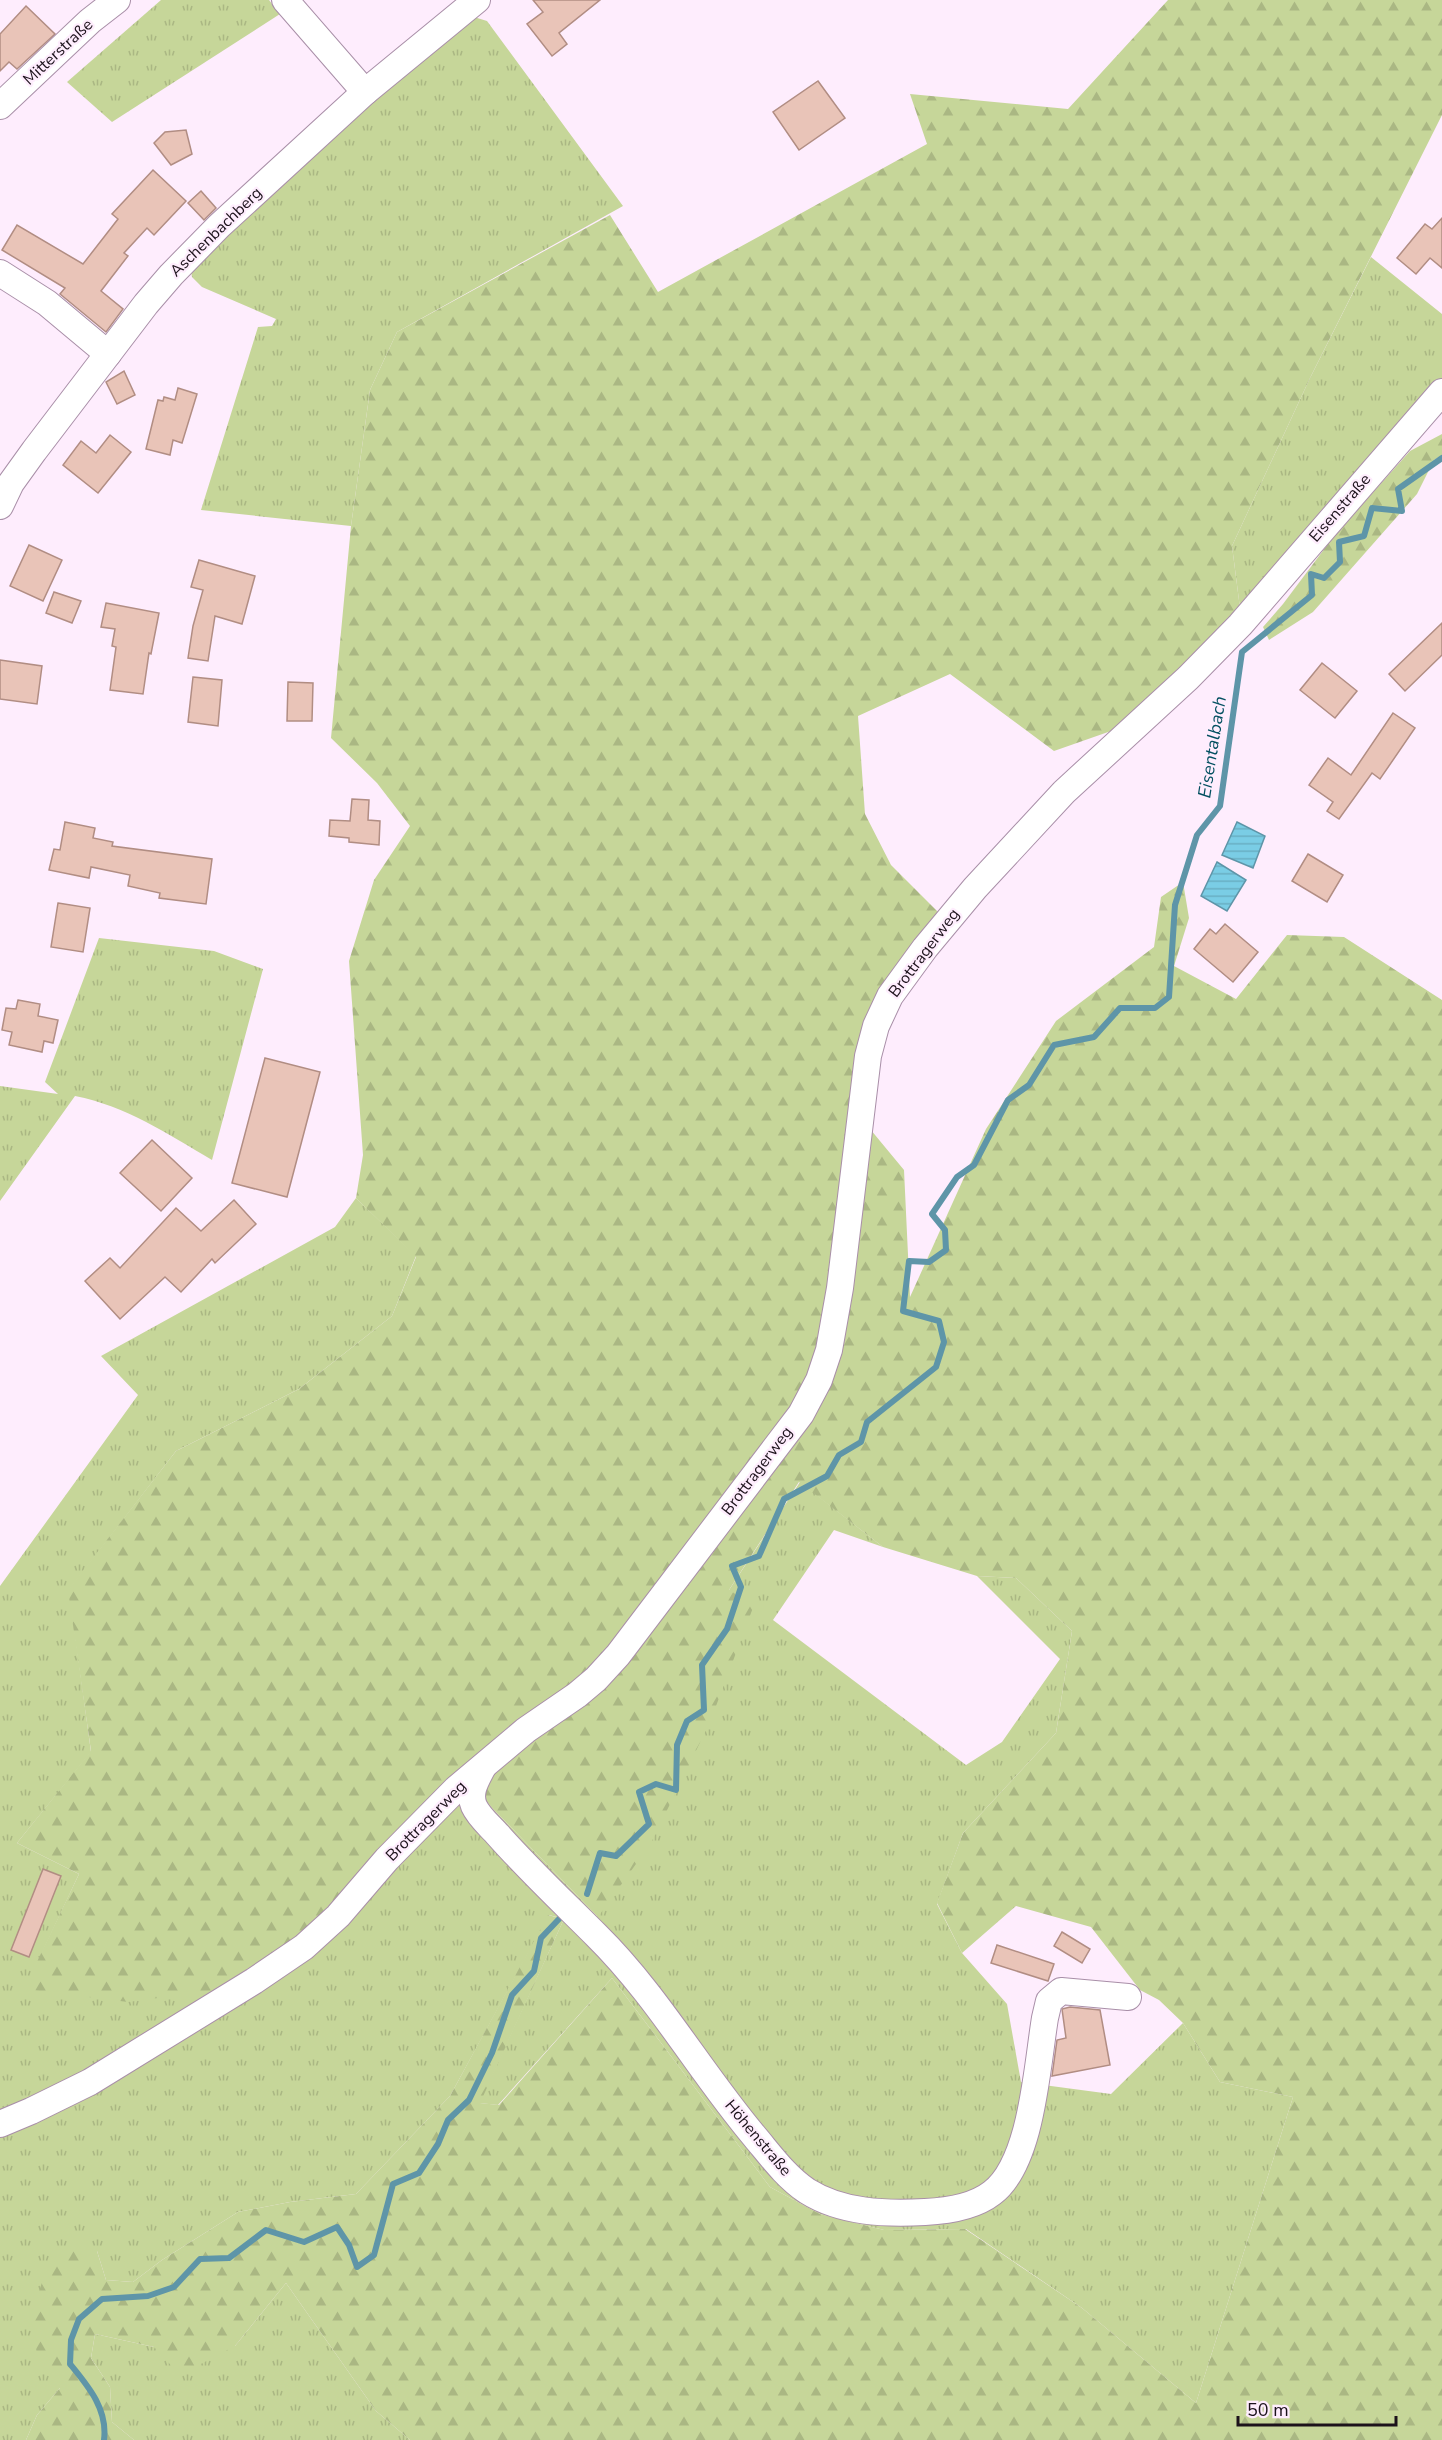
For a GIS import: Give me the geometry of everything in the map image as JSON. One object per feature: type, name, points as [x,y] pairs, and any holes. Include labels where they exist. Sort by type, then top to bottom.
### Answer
[{"type":"street","name":"Mitterstraße","points":[[0,106],[90,21],[117,0]]},
{"type":"street","points":[[285,0],[365,92]]},
{"type":"street","name":"Aschenbachberg","points":[[0,506],[11,483],[34,451],[171,275],[219,226],[365,92],[477,0]]},
{"type":"street","points":[[0,273],[47,303],[108,354]]},
{"type":"street","name":"Eisenstraße","points":[[1240,625],[1442,392]]},
{"type":"street","name":"Brottragerweg","points":[[0,2124],[90,2082],[254,1981],[304,1947],[338,1916],[387,1860],[456,1789],[526,1730],[583,1689],[618,1655],[801,1414],[819,1380],[829,1350],[840,1288],[868,1056],[876,1026],[890,996],[925,948],[975,888],[1064,792],[1188,678],[1240,625]]},
{"type":"street","name":"Höhenstraße","points":[[483,1766],[472,1786],[473,1804],[480,1815],[618,1956],[735,2113],[791,2179],[809,2192],[833,2203],[863,2211],[894,2214],[938,2211],[968,2205],[990,2194],[1002,2184],[1009,2174],[1026,2133],[1045,2018],[1050,2001],[1061,1991],[1128,1997]]},
{"type":"green space","points":[[161,0],[269,0],[280,14],[112,122],[67,82]]},
{"type":"green space","points":[[1168,0],[1442,0],[1442,115],[1310,378],[1232,546],[1241,616],[1111,731],[1054,751],[950,674],[858,716],[865,814],[891,865],[938,912],[878,995],[856,1112],[904,1170],[910,1297],[986,1129],[1056,1021],[1154,947],[1161,897],[1183,882],[1189,918],[1174,966],[1236,999],[1287,935],[1344,937],[1442,1000],[1442,2440],[410,2440],[376,2411],[286,2283],[235,2346],[180,2375],[154,2347],[95,2334],[91,2358],[110,2387],[112,2422],[134,2440],[26,2440],[37,2415],[60,2388],[37,2359],[33,2310],[49,2261],[73,2241],[97,2251],[106,2280],[133,2282],[162,2260],[238,2212],[290,2202],[356,2194],[450,2096],[548,1915],[564,1919],[480,2103],[499,2105],[612,1978],[770,2187],[820,2214],[884,2230],[965,2229],[1082,2308],[1196,2403],[1293,2097],[1220,2082],[1183,2023],[1159,2000],[1140,1990],[1091,1927],[1016,1906],[962,1953],[937,1903],[963,1833],[1056,1733],[1072,1631],[1016,1578],[977,1576],[883,1547],[799,1482],[729,1590],[754,1605],[710,1722],[651,1843],[598,1917],[474,1789],[299,1942],[232,1988],[128,2002],[24,1989],[79,1874],[17,1843],[91,1751],[68,1590],[176,1451],[299,1389],[392,1316],[416,1257],[356,1198],[363,1155],[349,961],[374,880],[410,826],[377,783],[331,738],[351,526],[370,390],[397,332],[610,215],[658,292],[927,144],[910,94],[1068,109]]},
{"type":"green space","points":[[474,17],[487,21],[623,206],[397,332],[370,390],[351,526],[201,510],[258,327],[272,326],[276,319],[202,287],[192,277],[191,271],[211,244],[437,43]]},
{"type":"green space","points":[[1371,257],[1442,314],[1442,378],[1398,427],[1241,616],[1232,546],[1310,378]]},
{"type":"green space","points":[[1442,434],[1442,455],[1434,460],[1417,494],[1313,612],[1269,640],[1263,627],[1334,536],[1410,451]]},
{"type":"green space","points":[[99,938],[214,951],[263,969],[212,1160],[129,1114],[75,1096],[0,1201],[0,1086],[58,1094],[45,1082]]},
{"type":"green space","points":[[356,1198],[416,1256],[392,1316],[299,1389],[176,1451],[69,1590],[91,1752],[17,1843],[79,1874],[25,1989],[474,1789],[597,1916],[729,1590],[800,1482],[883,1547],[834,1530],[773,1620],[966,1765],[1002,1742],[1060,1659],[977,1576],[1016,1578],[1072,1631],[1056,1733],[963,1833],[937,1904],[962,1953],[1007,2004],[1021,2082],[1111,2094],[1183,2023],[1220,2082],[1293,2097],[1196,2403],[1082,2308],[966,2229],[884,2230],[820,2214],[770,2187],[612,1978],[498,2105],[479,2103],[564,1919],[549,1915],[450,2096],[356,2194],[290,2202],[238,2212],[162,2260],[133,2282],[106,2280],[97,2251],[60,2388],[37,2415],[26,2440],[0,2440],[0,1586],[138,1395],[101,1356],[335,1227]]},
{"type":"green space","points":[[286,2283],[376,2411],[410,2440],[134,2440],[112,2422],[110,2387],[91,2358],[95,2334],[154,2347],[235,2346]]},
{"type":"water","points":[[1237,822],[1265,836],[1253,868],[1222,855]]},
{"type":"water","points":[[1217,862],[1246,880],[1227,911],[1201,896]]},
{"type":"building","points":[[533,0],[600,0],[559,33],[567,44],[552,56],[527,24],[543,12]]},
{"type":"building","points":[[26,6],[55,34],[17,69],[9,62],[0,71],[0,34]]},
{"type":"building","points":[[818,81],[845,118],[799,150],[773,112]]},
{"type":"building","points":[[186,130],[192,154],[171,165],[154,143],[165,132]]},
{"type":"building","points":[[153,170],[186,201],[154,235],[147,228],[124,253],[128,256],[101,291],[123,309],[106,332],[60,294],[65,288],[2,250],[17,225],[83,264],[118,219],[112,214]]},
{"type":"building","points":[[201,191],[216,208],[204,220],[188,203]]},
{"type":"building","points":[[1442,218],[1442,268],[1430,258],[1416,274],[1397,258],[1425,224],[1432,229]]},
{"type":"building","points":[[124,371],[135,395],[117,404],[106,382]]},
{"type":"building","points":[[178,388],[197,394],[182,443],[173,440],[170,455],[146,449],[158,400],[163,401],[164,397],[175,400]]},
{"type":"building","points":[[110,435],[131,452],[98,493],[63,465],[81,441],[96,453]]},
{"type":"building","points":[[29,545],[62,560],[43,601],[10,586]]},
{"type":"building","points":[[199,560],[255,576],[242,624],[215,616],[208,661],[188,658],[193,626],[203,590],[191,587]]},
{"type":"building","points":[[54,592],[81,601],[72,623],[46,613]]},
{"type":"building","points":[[106,603],[159,613],[151,654],[149,653],[143,694],[110,690],[116,647],[112,646],[115,629],[101,627]]},
{"type":"building","points":[[1442,623],[1442,655],[1405,691],[1389,674]]},
{"type":"building","points":[[0,660],[42,666],[37,704],[0,699]]},
{"type":"building","points":[[1322,663],[1357,691],[1335,718],[1300,690]]},
{"type":"building","points":[[193,677],[222,680],[218,726],[188,722]]},
{"type":"building","points":[[288,682],[313,683],[312,721],[287,721]]},
{"type":"building","points":[[1393,713],[1415,728],[1380,779],[1372,773],[1339,819],[1327,811],[1333,802],[1309,785],[1328,758],[1351,775]]},
{"type":"building","points":[[352,799],[369,800],[368,820],[380,821],[379,845],[349,842],[349,838],[329,836],[330,820],[350,821]]},
{"type":"building","points":[[65,822],[95,828],[93,838],[113,842],[112,846],[212,859],[206,904],[159,898],[160,893],[128,886],[130,875],[91,867],[89,878],[49,870],[54,849],[60,850]]},
{"type":"building","points":[[1308,854],[1343,875],[1327,902],[1292,881]]},
{"type":"building","points":[[58,903],[90,908],[83,952],[51,947]]},
{"type":"building","points":[[1225,924],[1258,952],[1233,982],[1194,949],[1210,929],[1216,934]]},
{"type":"building","points":[[18,1000],[40,1004],[38,1016],[58,1020],[53,1043],[44,1041],[42,1052],[9,1045],[12,1032],[2,1030],[6,1008],[16,1009]]},
{"type":"building","points":[[265,1058],[320,1072],[287,1197],[232,1183]]},
{"type":"building","points":[[152,1140],[192,1178],[161,1211],[120,1173]]},
{"type":"building","points":[[234,1200],[256,1224],[215,1263],[212,1259],[181,1292],[165,1277],[120,1319],[85,1281],[110,1258],[120,1268],[176,1208],[201,1231]]},
{"type":"building","points":[[43,1869],[61,1876],[29,1957],[11,1950]]},
{"type":"building","points":[[1062,1932],[1090,1949],[1082,1963],[1054,1946]]},
{"type":"building","points":[[997,1945],[1054,1964],[1048,1981],[991,1963]]},
{"type":"building","points":[[1070,2007],[1100,2010],[1110,2065],[1052,2076],[1057,2040],[1066,2038],[1062,2009]]},
{"type":"waterway","name":"Eisentalbach","points":[[587,1894],[600,1853],[616,1856],[649,1824],[639,1792],[656,1784],[676,1790],[677,1745],[687,1721],[704,1710],[702,1665],[727,1629],[741,1587],[732,1566],[759,1556],[784,1499],[827,1476],[839,1455],[861,1442],[867,1422],[936,1367],[944,1342],[939,1321],[903,1311],[909,1261],[929,1262],[946,1250],[945,1230],[932,1214],[957,1177],[974,1165],[1008,1100],[1029,1085],[1054,1045],[1094,1037],[1120,1008],[1155,1008],[1169,997],[1175,905],[1197,835],[1220,806],[1242,652],[1312,595],[1311,574],[1324,578],[1340,562],[1339,542],[1364,536],[1372,508],[1402,511],[1398,489],[1442,458]]},
{"type":"waterway","name":"Eisentalbach","points":[[104,2440],[100,2408],[90,2390],[70,2364],[71,2340],[79,2319],[102,2299],[148,2296],[174,2287],[200,2259],[229,2258],[266,2230],[304,2242],[337,2227],[349,2245],[357,2267],[374,2255],[393,2184],[419,2173],[438,2144],[448,2120],[469,2100],[492,2053],[512,1995],[534,1971],[541,1938],[559,1919]]}]
